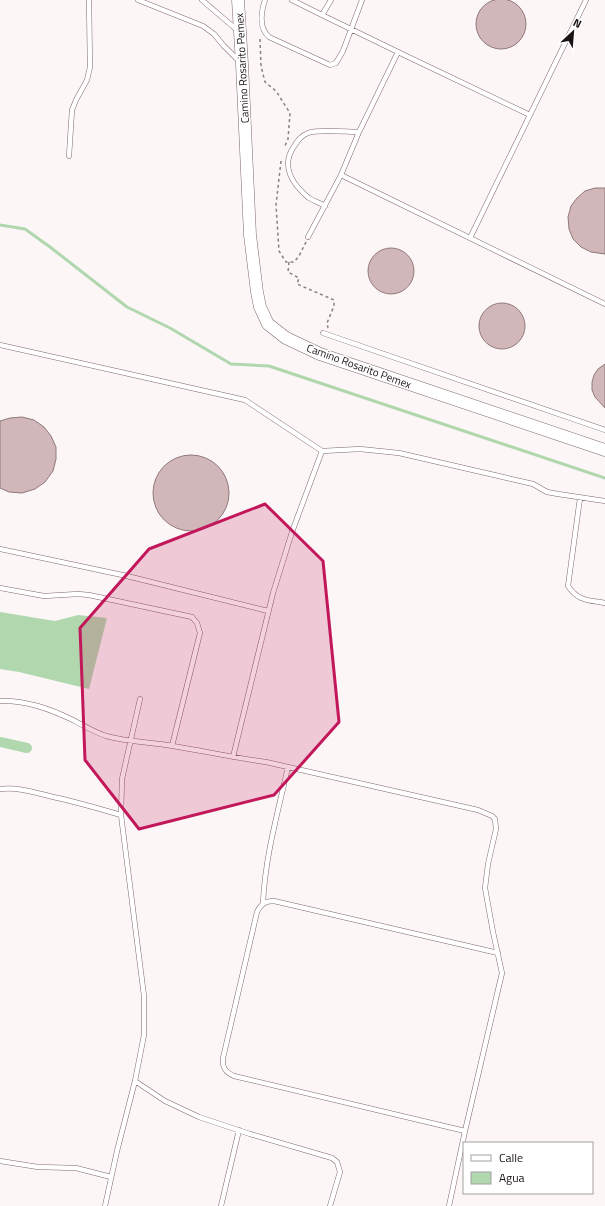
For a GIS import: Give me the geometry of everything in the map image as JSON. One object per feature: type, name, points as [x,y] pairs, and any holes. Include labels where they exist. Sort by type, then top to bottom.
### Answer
[{"type":"street","name":"Camino Rosarito Pemex","points":[[238,0],[250,235],[260,307],[268,324],[286,338],[320,354],[605,450]]},
{"type":"lane","points":[[69,156],[72,110],[87,80],[90,67],[89,0]]},
{"type":"lane","points":[[138,0],[203,26],[214,34],[242,64]]},
{"type":"lane","points":[[202,0],[240,33]]},
{"type":"lane","points":[[265,0],[262,8],[262,27],[264,33],[269,37],[330,64],[336,63],[343,51],[362,0]]},
{"type":"lane","points":[[292,0],[530,115]]},
{"type":"lane","points":[[322,15],[330,0]]},
{"type":"lane","points":[[470,238],[586,0]]},
{"type":"lane","points":[[308,237],[341,175],[359,132],[398,52]]},
{"type":"lane","points":[[325,206],[309,198],[296,185],[288,170],[288,161],[291,152],[300,137],[309,132],[359,132]]},
{"type":"lane","points":[[341,175],[605,304]]},
{"type":"lane","points":[[322,333],[605,430]]},
{"type":"lane","points":[[0,345],[245,400],[322,451],[360,449],[399,454],[533,484],[547,492],[605,501]]},
{"type":"lane","points":[[233,757],[268,611],[292,532],[322,451]]},
{"type":"lane","points":[[580,498],[568,586],[573,594],[582,599],[605,603]]},
{"type":"lane","points":[[0,549],[127,576],[268,611]]},
{"type":"lane","points":[[0,588],[44,596],[78,594],[89,595],[192,617],[197,623],[200,633],[172,746]]},
{"type":"lane","points":[[105,1206],[135,1081],[144,1035],[145,1018],[143,989],[121,815],[122,779],[140,699]]},
{"type":"lane","points":[[0,701],[24,703],[49,709],[96,732],[130,741],[172,746],[266,762],[478,810],[492,816],[495,819],[497,824],[488,864],[485,888],[502,973],[465,1131],[450,1206]]},
{"type":"lane","points":[[264,903],[264,884],[288,767]]},
{"type":"lane","points":[[0,789],[14,788],[87,804],[121,815]]},
{"type":"lane","points":[[465,1131],[234,1076],[228,1074],[224,1070],[222,1058],[257,912],[259,907],[269,901],[498,952]]},
{"type":"lane","points":[[135,1081],[165,1101],[200,1117],[327,1156],[337,1162],[340,1172],[330,1206]]},
{"type":"lane","points":[[221,1206],[239,1130]]},
{"type":"lane","points":[[0,1161],[38,1167],[76,1168],[111,1177]]},
{"type":"path","points":[[264,33],[260,36],[261,66],[265,82],[276,91],[290,113],[288,139],[283,152]]},
{"type":"path","points":[[281,158],[276,205],[279,251],[286,262],[294,262],[299,256],[308,237]]},
{"type":"path","points":[[289,262],[288,272],[299,278],[297,284],[334,300],[334,306],[326,323],[330,336]]},
{"type":"highlighted area","points":[[265,504],[323,561],[339,722],[274,795],[139,829],[85,760],[80,628],[149,549]]},
{"type":"water","points":[[0,612],[55,621],[78,615],[107,618],[89,689],[19,672],[0,669]]},
{"type":"building","points":[[496,-1],[506,-1],[519,6],[526,19],[526,29],[519,42],[506,49],[496,49],[487,45],[480,38],[476,29],[476,19],[480,10],[487,3]]},
{"type":"building","points":[[595,188],[605,188],[605,254],[591,252],[581,247],[573,239],[569,229],[568,217],[571,206],[585,191]]},
{"type":"building","points":[[391,248],[404,252],[410,258],[414,271],[410,284],[404,290],[391,294],[378,290],[372,284],[368,271],[372,258],[378,252]]},
{"type":"building","points":[[502,303],[515,307],[521,313],[525,326],[521,339],[515,345],[502,349],[489,345],[483,339],[479,326],[483,313],[489,307]]},
{"type":"building","points":[[605,364],[605,408],[595,397],[592,390],[592,382],[598,369]]},
{"type":"building","points":[[22,417],[34,420],[44,427],[51,436],[56,447],[56,459],[53,471],[45,482],[35,489],[22,493],[9,492],[0,488],[0,421]]},
{"type":"building","points":[[191,455],[205,458],[218,466],[226,479],[229,493],[226,507],[218,520],[205,528],[191,531],[177,528],[164,520],[156,507],[153,493],[156,479],[164,466],[177,458]]},
{"type":"waterway","points":[[0,225],[25,229],[127,307],[170,328],[231,364],[269,366],[605,478]]},
{"type":"waterway","points":[[0,742],[27,748]]}]
